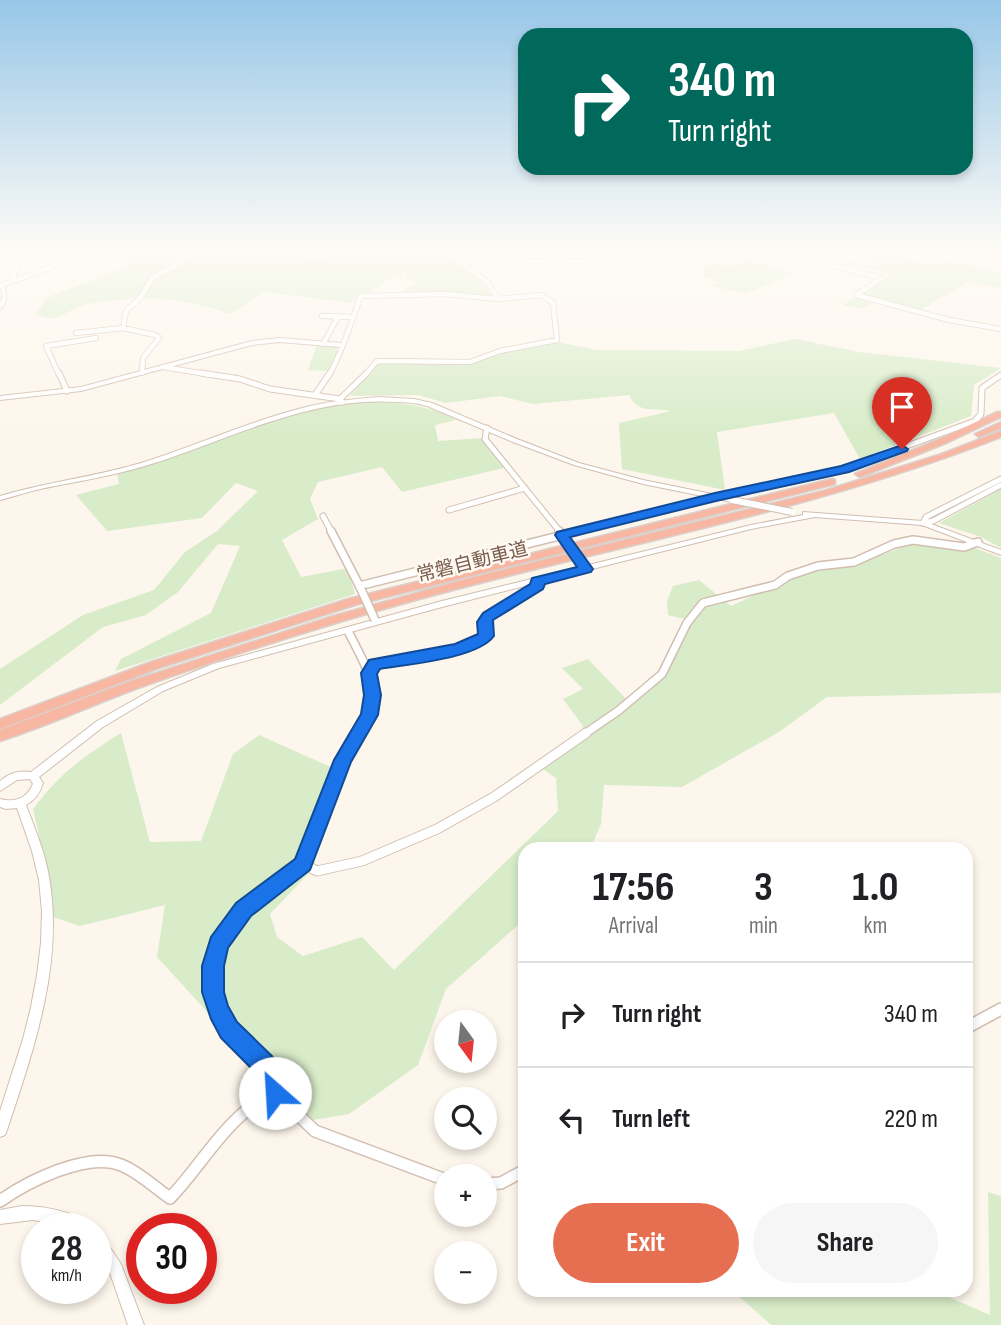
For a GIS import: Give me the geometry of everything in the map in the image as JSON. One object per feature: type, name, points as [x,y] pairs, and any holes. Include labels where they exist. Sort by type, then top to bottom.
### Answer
[{"type":"highway","name":"常磐自動車道","points":[[0,724],[404,588],[860,474],[1000,428]]},
{"type":"highway","name":"常磐自動車道","points":[[0,736],[154,671],[436,590],[813,496],[905,469],[1000,428]]},
{"type":"street","points":[[123,328],[126,312]]},
{"type":"street","points":[[315,395],[340,358],[341,345],[354,312]]},
{"type":"street","points":[[0,498],[37,487],[144,464],[245,426],[341,400],[377,361],[470,362],[500,351],[557,340],[554,312]]},
{"type":"street","points":[[918,312],[1001,329]]},
{"type":"street","points":[[321,316],[352,317]]},
{"type":"street","points":[[323,344],[338,317]]},
{"type":"street","points":[[76,333],[123,328],[159,338],[145,352],[140,366],[142,373]]},
{"type":"street","points":[[67,391],[46,346],[96,338]]},
{"type":"street","points":[[0,398],[67,391],[252,343],[279,340],[341,345]]},
{"type":"street","points":[[163,367],[240,379],[270,389],[341,400],[416,401],[562,459],[715,497],[812,516],[923,523],[933,521],[1001,485]]},
{"type":"street","points":[[360,588],[715,497],[844,469],[975,421],[981,414],[982,388],[1001,375]]},
{"type":"street","points":[[487,428],[485,439],[563,536],[584,567]]},
{"type":"street","points":[[923,523],[926,517],[1001,479]]},
{"type":"street","points":[[449,510],[525,488]]},
{"type":"street","points":[[323,516],[376,622]]},
{"type":"street","points":[[33,776],[100,724],[160,689],[216,666],[584,567],[751,527],[812,516]]},
{"type":"street","points":[[923,523],[1001,553]]},
{"type":"street","points":[[303,864],[317,871],[362,861],[437,829],[494,797],[618,711],[662,674],[687,623],[703,604],[775,585],[788,576],[818,566],[854,562],[903,542],[913,540],[964,547],[978,542]]},
{"type":"street","points":[[369,673],[375,664],[457,649],[477,642],[486,636],[485,622],[488,617],[537,586],[537,581]]},
{"type":"street","points":[[348,631],[369,673],[373,695],[370,715],[343,760],[317,831],[308,844],[303,864],[243,909],[219,944],[213,966],[213,992],[229,1030],[265,1065],[275,1093],[315,1131],[434,1176]]},
{"type":"street","points":[[0,803],[9,806],[20,803],[35,792],[38,783],[33,776],[24,774],[2,780]]},
{"type":"street","points":[[0,1130],[19,1074],[38,1000],[47,932],[44,880],[20,803]]},
{"type":"street","points":[[973,1024],[1001,1009]]},
{"type":"street","points":[[0,1201],[10,1193],[67,1168],[96,1162],[117,1164],[170,1198],[183,1186],[237,1119],[255,1102],[275,1093]]},
{"type":"street","points":[[497,1183],[518,1174]]},
{"type":"street","points":[[0,1217],[22,1211],[44,1213]]},
{"type":"street","points":[[112,1263],[136,1325]]},
{"type":"green space","points":[[37,312],[69,312],[55,318],[36,314]]},
{"type":"green space","points":[[795,339],[859,352],[1001,368],[974,385],[971,416],[860,459],[834,413],[717,432],[725,490],[622,469],[619,423],[671,411],[642,408],[629,395],[533,404],[500,396],[446,403],[418,395],[350,396],[378,363],[470,363],[558,342],[597,350],[739,351]]},
{"type":"green space","points":[[317,345],[337,347],[337,358],[328,371],[308,370]]},
{"type":"green space","points":[[359,401],[409,404],[444,414],[456,420],[435,425],[438,441],[484,438],[498,455],[504,468],[402,492],[382,467],[318,482],[310,499],[318,519],[282,540],[301,577],[348,568],[355,594],[115,671],[121,659],[211,613],[240,546],[218,544],[178,592],[146,615],[103,627],[0,705],[0,669],[83,615],[154,590],[185,552],[217,531],[258,491],[236,483],[202,518],[107,531],[76,495],[119,484],[117,473],[266,423],[328,406]]},
{"type":"green space","points":[[1001,489],[1001,548],[981,537],[939,523]]},
{"type":"green space","points":[[914,543],[968,550],[975,548],[1001,558],[1001,693],[827,697],[779,732],[682,787],[604,785],[601,824],[593,842],[526,842],[558,811],[556,778],[541,768],[579,743],[583,726],[563,699],[583,689],[562,668],[588,659],[631,704],[666,676],[692,621],[668,615],[667,601],[673,586],[699,580],[731,606],[792,578],[857,564]]},
{"type":"green space","points":[[121,733],[150,842],[201,841],[233,754],[259,735],[335,769],[315,829],[300,859],[309,873],[270,914],[277,937],[303,956],[362,937],[394,970],[518,850],[518,925],[446,989],[438,1010],[434,1010],[434,1022],[418,1065],[349,1114],[307,1121],[157,957],[165,905],[80,926],[53,917],[49,878],[33,809],[63,775]]},
{"type":"green space","points":[[988,1192],[1001,1196],[1001,1325],[771,1325],[740,1297],[949,1297],[990,1315]]},
{"type":"route","points":[[275,1093],[265,1065],[229,1030],[219,1011],[213,992],[213,966],[219,944],[243,909],[303,864],[308,844],[317,831],[343,760],[370,715],[373,695],[369,673],[371,668],[375,664],[457,649],[477,642],[486,636],[485,622],[488,617],[537,586],[537,581],[586,569],[562,535],[715,497],[793,482],[844,469],[902,449]]}]
